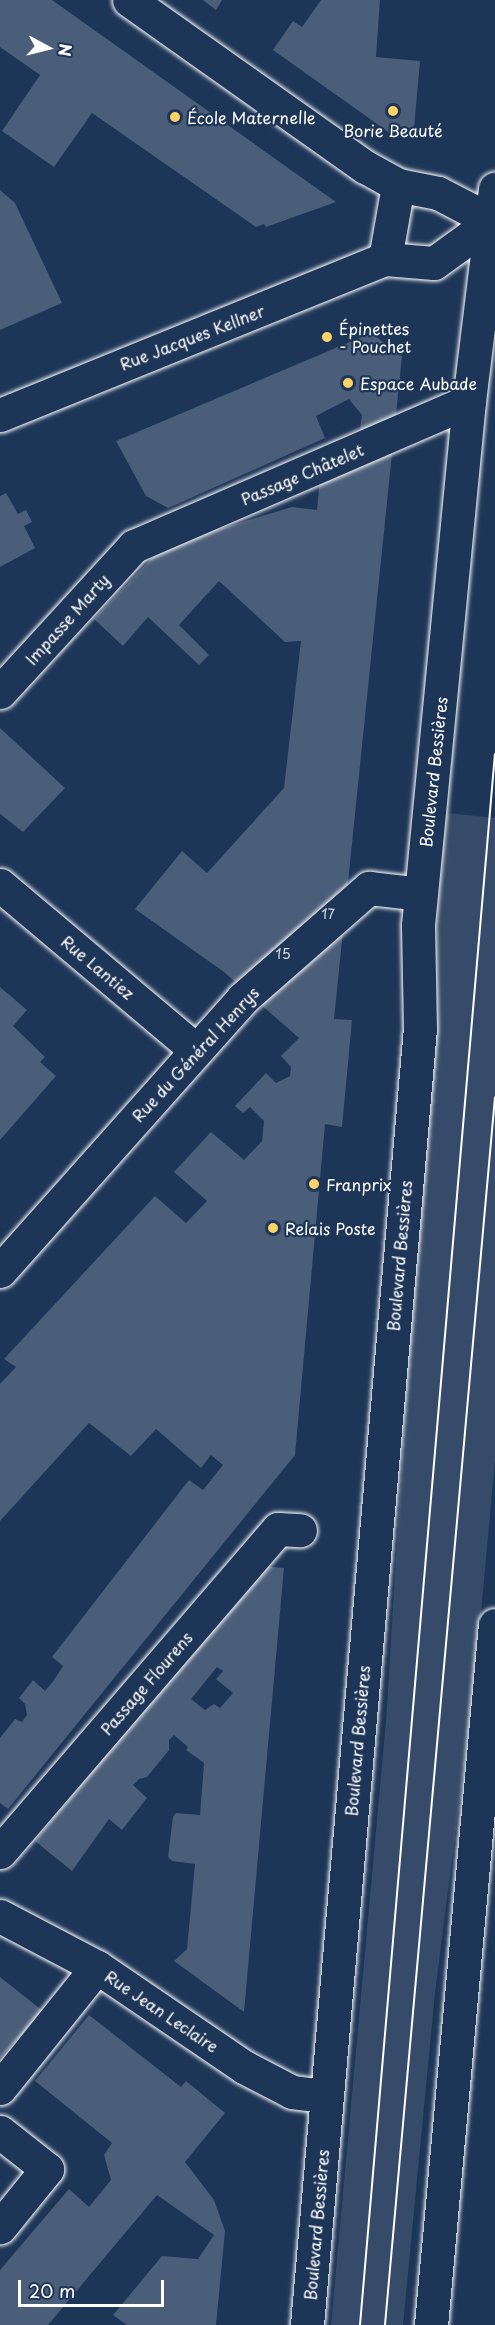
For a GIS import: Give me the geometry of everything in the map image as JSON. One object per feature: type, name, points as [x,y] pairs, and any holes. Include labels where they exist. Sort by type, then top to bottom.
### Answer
[{"type":"main road","points":[[129,0],[365,167],[398,185],[438,193],[493,221]]},
{"type":"main road","points":[[385,259],[398,185]]},
{"type":"main road","name":"Boulevard Bessières","points":[[307,2325],[373,1533],[420,1029],[421,894],[469,402],[493,221],[495,189]]},
{"type":"main road","name":"Rue Jacques Kellner","points":[[0,415],[385,259],[434,263],[493,221]]},
{"type":"main road","name":"Passage Châtelet","points":[[134,546],[469,402]]},
{"type":"main road","name":"Impasse Marty","points":[[0,692],[134,546]]},
{"type":"main road","name":"Rue Lantiez","points":[[0,885],[195,1049]]},
{"type":"main road","name":"Rue du Général Henrys","points":[[0,1271],[195,1049],[242,999],[369,888],[421,894]]},
{"type":"main road","name":"Passage Flourens","points":[[0,1852],[278,1529],[300,1530]]},
{"type":"main road","points":[[431,2325],[495,1625]]},
{"type":"main road","name":"Rue Jean Leclaire","points":[[0,1916],[97,1967],[244,2067],[292,2092],[327,2096]]},
{"type":"main road","points":[[0,2088],[97,1967]]},
{"type":"main road","points":[[0,2132],[48,2169],[0,2228]]},
{"type":"shaded area","points":[[447,813],[495,818],[495,1460],[475,1678],[435,1993],[403,2325],[331,2325],[386,1721],[414,1269],[438,1023],[437,920]]},
{"type":"building","points":[[0,0],[52,0],[336,202],[266,227],[264,224],[256,227],[92,113],[54,167],[2,131],[40,75],[0,47]]},
{"type":"building","points":[[203,0],[222,0],[216,10]]},
{"type":"building","points":[[321,0],[380,0],[376,57],[420,61],[414,128],[394,136],[273,50],[293,21],[302,27]]},
{"type":"building","points":[[0,190],[15,203],[62,303],[0,330]]},
{"type":"building","points":[[371,333],[402,356],[334,1019],[352,1020],[342,1127],[325,1124],[295,1455],[8,1809],[0,1803],[0,1738],[15,1719],[22,1722],[27,1715],[25,1704],[19,1698],[33,1680],[45,1691],[54,1680],[63,1666],[52,1657],[189,1480],[203,1490],[223,1465],[211,1455],[201,1468],[156,1429],[131,1456],[89,1423],[0,1521],[0,1384],[16,1367],[4,1359],[155,1196],[186,1223],[207,1201],[174,1172],[211,1132],[244,1160],[262,1141],[264,1121],[250,1107],[243,1113],[235,1106],[266,1073],[276,1083],[290,1076],[291,1067],[281,1056],[299,1038],[224,972],[135,909],[182,851],[207,873],[284,788],[301,641],[285,642],[219,581],[179,625],[209,655],[199,665],[148,617],[123,646],[94,619],[153,557],[177,542],[292,507],[317,510],[320,478],[355,462],[362,415],[349,399],[316,416],[325,438],[168,508],[146,496],[116,441]]},
{"type":"building","points":[[6,493],[18,514],[26,510],[32,522],[24,526],[35,548],[0,567],[0,496]]},
{"type":"building","points":[[0,728],[65,788],[23,832],[0,814]]},
{"type":"building","points":[[0,987],[27,1010],[13,1026],[45,1057],[40,1062],[56,1076],[0,1140]]},
{"type":"building","points":[[261,1566],[284,1568],[244,2012],[174,1961],[187,1949],[195,1864],[172,1861],[168,1857],[173,1817],[176,1813],[200,1815],[204,1763],[186,1750],[188,1747],[174,1735],[169,1740],[169,1750],[147,1777],[139,1779],[133,1785],[147,1798],[122,1830],[109,1819],[72,1871],[35,1841]],"holes":[[[217,1667],[223,1671],[216,1679],[233,1693],[220,1708],[214,1704],[205,1710],[191,1699]]]},
{"type":"building","points":[[0,1977],[43,2011],[0,2058]]},
{"type":"building","points":[[89,2015],[181,2087],[186,2081],[225,2113],[185,2162],[214,2200],[225,2231],[216,2325],[127,2325],[113,2315],[162,2256],[198,2259],[214,2235],[157,2195],[48,2325],[0,2325],[0,2270],[69,2189],[89,2207],[111,2180],[104,2155],[112,2143],[35,2081]]},
{"type":"tram line","points":[[360,2325],[495,755]]},
{"type":"tram line","points":[[385,2325],[495,1098]]},
{"type":"place","name":"Borie Beauté","points":[[393,111]]},
{"type":"place","name":"École Maternelle","points":[[175,117]]},
{"type":"place","name":"Épinettes - Pouchet","points":[[327,337]]},
{"type":"place","name":"Espace Aubade","points":[[348,383]]},
{"type":"place","name":"Franprix","points":[[314,1184]]},
{"type":"place","name":"Relais Poste","points":[[273,1228]]}]
